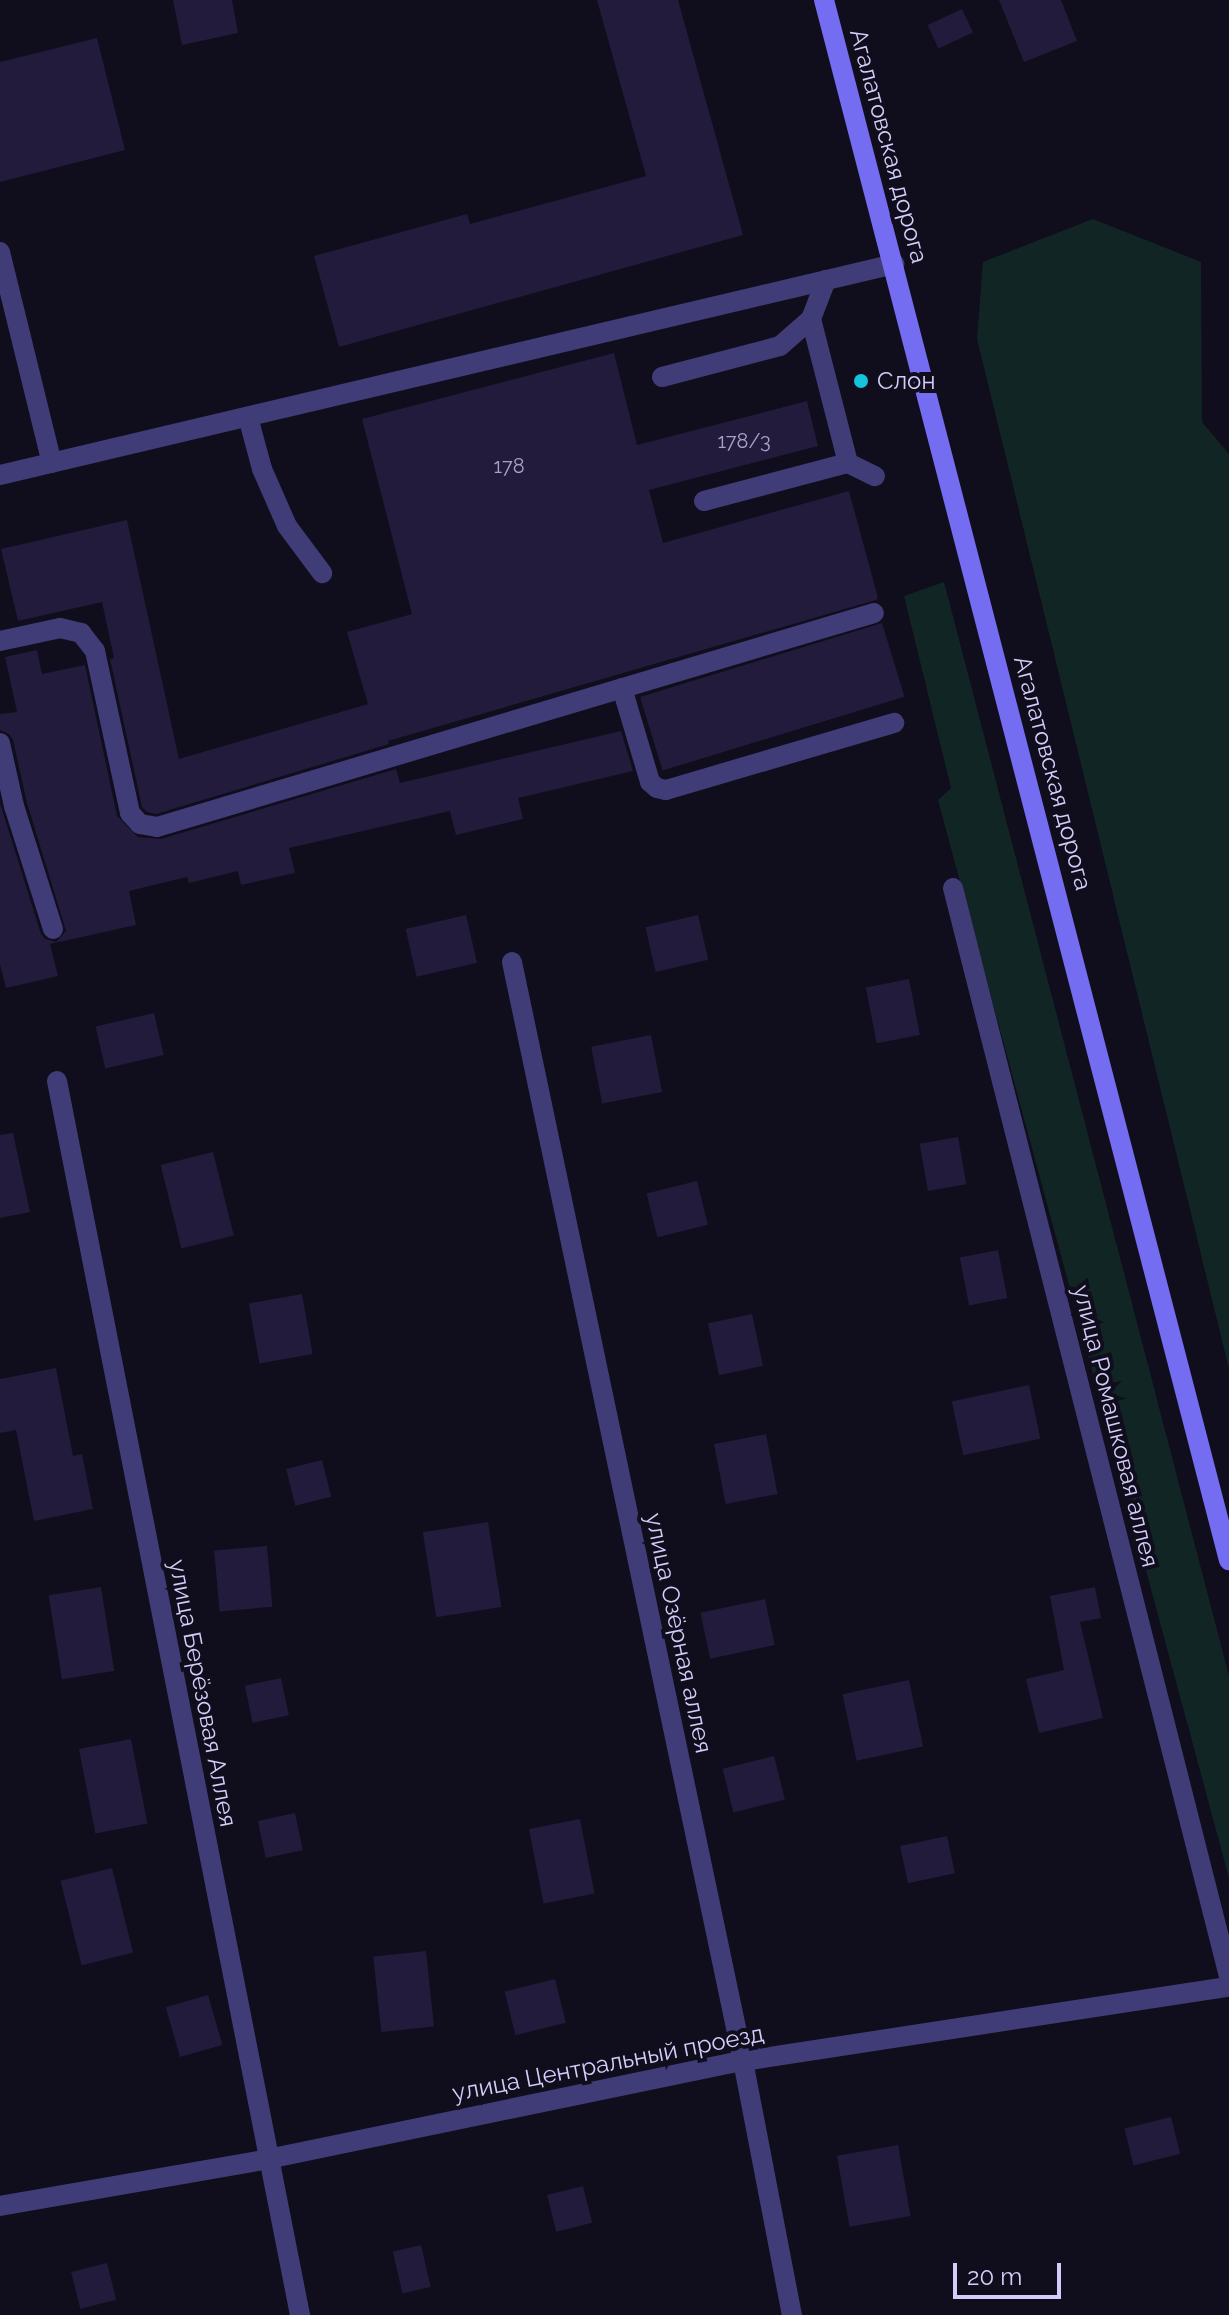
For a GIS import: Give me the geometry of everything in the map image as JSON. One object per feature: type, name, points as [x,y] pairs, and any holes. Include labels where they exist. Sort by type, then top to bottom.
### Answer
[{"type":"main road","name":"Агалатовская дорога","points":[[824,0],[1229,1560]]},
{"type":"street","points":[[0,252],[52,463]]},
{"type":"street","points":[[0,475],[894,264]]},
{"type":"street","points":[[662,377],[780,346],[811,319],[826,280]]},
{"type":"street","points":[[811,319],[848,463]]},
{"type":"street","points":[[248,417],[262,469],[287,526],[322,573]]},
{"type":"street","points":[[704,501],[848,463],[875,476]]},
{"type":"street","points":[[0,641],[60,628],[81,633],[95,651],[130,813],[140,824],[157,827],[874,613]]},
{"type":"street","points":[[622,688],[650,782],[666,790],[894,723]]},
{"type":"street","points":[[0,743],[14,806],[53,929]]},
{"type":"street","name":"улица Ромашковая аллея","points":[[953,888],[1229,1976]]},
{"type":"street","name":"улица Озёрная аллея","points":[[512,962],[743,2061],[792,2315]]},
{"type":"street","name":"улица Берёзовая Аллея","points":[[57,1081],[300,2315]]},
{"type":"street","name":"улица Центральный проезд","points":[[0,2206],[268,2159],[743,2061],[1229,1987]]},
{"type":"green space","points":[[1093,219],[1201,262],[1202,422],[1229,454],[1229,1369],[977,339],[983,262]]},
{"type":"green space","points":[[944,582],[1229,1676],[1229,1878],[938,800],[951,788],[904,596]]},
{"type":"building","points":[[173,0],[232,0],[238,33],[182,45]]},
{"type":"building","points":[[597,0],[678,0],[743,235],[339,347],[314,256],[467,214],[470,224],[646,176]]},
{"type":"building","points":[[999,0],[1061,0],[1077,41],[1024,62]]},
{"type":"building","points":[[962,9],[973,33],[939,49],[928,25]]},
{"type":"building","points":[[97,38],[125,150],[0,182],[0,62]]},
{"type":"building","points":[[614,353],[637,445],[807,401],[818,446],[649,490],[663,543],[849,491],[878,598],[388,741],[389,744],[156,814],[142,807],[110,659],[114,658],[102,602],[18,621],[1,549],[127,520],[179,759],[368,704],[347,632],[412,614],[362,419]]},
{"type":"building","points":[[882,623],[905,697],[663,771],[640,697]]},
{"type":"building","points":[[37,650],[42,674],[85,665],[117,816],[138,837],[161,839],[396,769],[400,783],[621,731],[633,771],[518,798],[523,819],[456,835],[450,811],[289,848],[295,873],[241,885],[238,871],[189,883],[187,877],[129,891],[136,925],[50,944],[58,976],[6,988],[0,964],[0,803],[41,934],[45,939],[56,942],[66,931],[27,803],[13,740],[0,730],[0,714],[17,712],[5,657]]},
{"type":"building","points":[[466,915],[477,963],[417,977],[406,929]]},
{"type":"building","points":[[698,915],[708,960],[656,972],[645,927]]},
{"type":"building","points":[[909,979],[920,1035],[877,1043],[866,987]]},
{"type":"building","points":[[154,1013],[164,1055],[105,1068],[96,1026]]},
{"type":"building","points":[[651,1035],[662,1092],[602,1104],[591,1047]]},
{"type":"building","points":[[13,1133],[30,1212],[0,1218],[0,1135]]},
{"type":"building","points":[[958,1137],[966,1184],[928,1191],[920,1144]]},
{"type":"building","points":[[213,1152],[234,1235],[181,1249],[161,1165]]},
{"type":"building","points":[[697,1181],[708,1225],[657,1237],[647,1194]]},
{"type":"building","points":[[998,1250],[1007,1298],[969,1306],[960,1257]]},
{"type":"building","points":[[302,1294],[313,1354],[259,1363],[249,1303]]},
{"type":"building","points":[[752,1314],[763,1366],[719,1375],[708,1323]]},
{"type":"building","points":[[56,1368],[73,1456],[82,1454],[93,1509],[34,1521],[16,1430],[0,1433],[0,1379]]},
{"type":"building","points":[[1029,1385],[1040,1439],[963,1455],[952,1401]]},
{"type":"building","points":[[766,1434],[778,1494],[726,1504],[714,1444]]},
{"type":"building","points":[[322,1460],[331,1497],[295,1506],[286,1469]]},
{"type":"building","points":[[488,1522],[501,1607],[436,1617],[423,1532]]},
{"type":"building","points":[[267,1546],[272,1607],[220,1611],[214,1551]]},
{"type":"building","points":[[101,1587],[114,1671],[62,1679],[49,1595]]},
{"type":"building","points":[[1095,1587],[1101,1618],[1080,1622],[1103,1718],[1039,1733],[1026,1679],[1064,1670],[1050,1596]]},
{"type":"building","points":[[765,1599],[775,1645],[710,1659],[700,1613]]},
{"type":"building","points":[[281,1678],[289,1715],[253,1723],[245,1686]]},
{"type":"building","points":[[909,1680],[923,1747],[857,1761],[842,1694]]},
{"type":"building","points":[[131,1739],[147,1823],[95,1834],[79,1749]]},
{"type":"building","points":[[774,1756],[785,1800],[733,1812],[723,1769]]},
{"type":"building","points":[[295,1813],[303,1850],[266,1858],[258,1821]]},
{"type":"building","points":[[580,1819],[595,1894],[543,1904],[529,1829]]},
{"type":"building","points":[[947,1836],[955,1873],[908,1883],[900,1846]]},
{"type":"building","points":[[112,1868],[133,1952],[82,1965],[61,1881]]},
{"type":"building","points":[[426,1951],[434,2027],[381,2032],[373,1957]]},
{"type":"building","points":[[555,1979],[566,2023],[515,2035],[505,1992]]},
{"type":"building","points":[[208,1995],[222,2045],[180,2057],[166,2007]]},
{"type":"building","points":[[1171,2117],[1180,2154],[1134,2165],[1124,2129]]},
{"type":"building","points":[[898,2145],[911,2216],[849,2227],[837,2156]]},
{"type":"building","points":[[583,2186],[592,2223],[556,2232],[547,2195]]},
{"type":"building","points":[[421,2245],[431,2287],[402,2293],[393,2252]]},
{"type":"building","points":[[107,2263],[116,2300],[80,2309],[71,2272]]},
{"type":"place","name":"Слон","points":[[861,381]]}]
